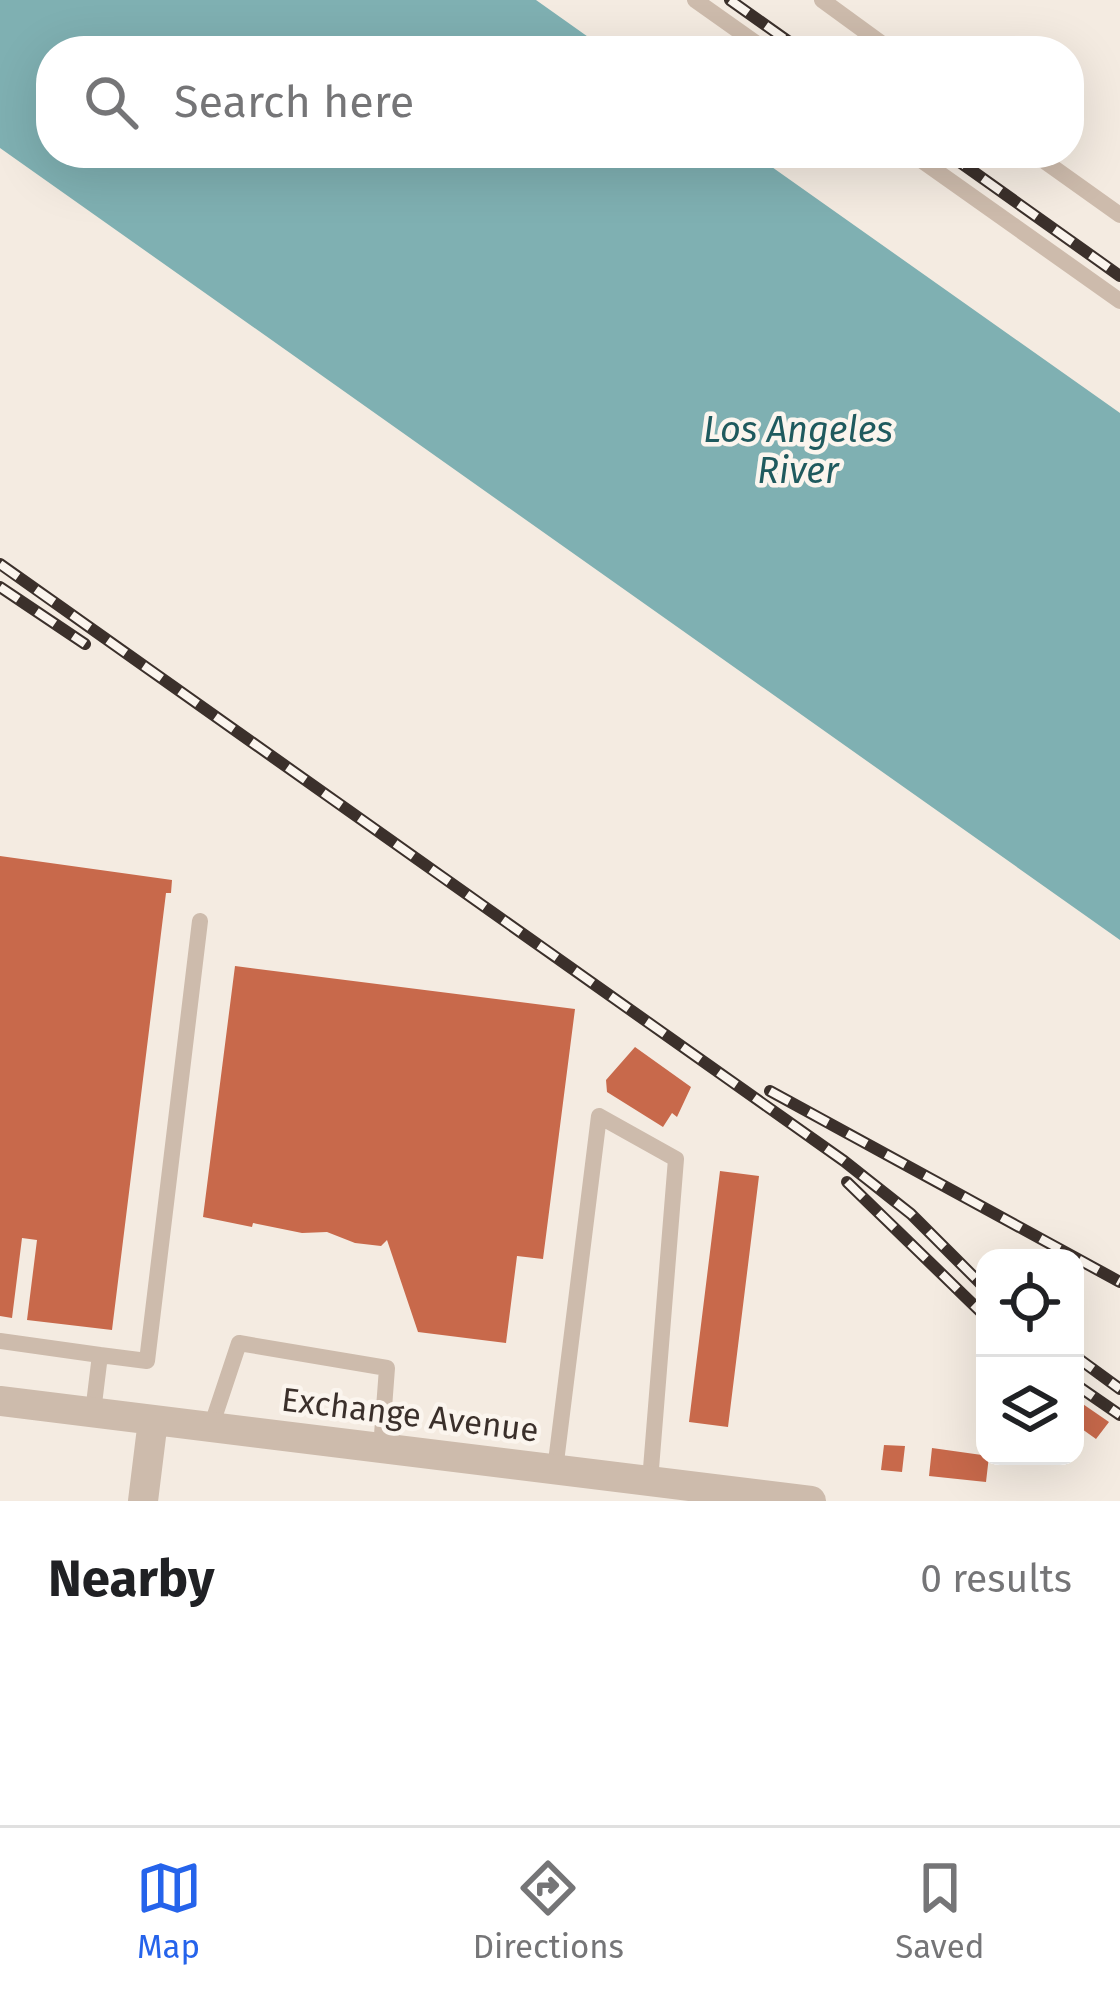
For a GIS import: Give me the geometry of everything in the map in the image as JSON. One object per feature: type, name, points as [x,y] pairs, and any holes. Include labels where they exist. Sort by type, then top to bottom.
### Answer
[{"type":"street","name":"Exchange Avenue","points":[[0,1401],[812,1501]]},
{"type":"street","points":[[143,1501],[153,1420]]},
{"type":"lane","points":[[695,0],[746,36]]},
{"type":"lane","points":[[822,0],[871,36]]},
{"type":"lane","points":[[932,168],[1120,301]]},
{"type":"lane","points":[[1054,168],[1120,215]]},
{"type":"lane","points":[[0,1341],[147,1361],[200,921]]},
{"type":"lane","points":[[555,1470],[599,1116],[676,1159],[650,1481]]},
{"type":"lane","points":[[212,1427],[239,1343],[387,1368],[381,1448]]},
{"type":"lane","points":[[93,1412],[100,1355]]},
{"type":"water","name":"Los Angeles River","points":[[0,0],[536,0],[587,36],[36,36],[36,168],[773,168],[1120,413],[1120,940],[0,148]]},
{"type":"building","points":[[0,856],[172,880],[171,893],[166,893],[112,1330],[27,1320],[37,1240],[22,1238],[12,1318],[0,1316]]},
{"type":"building","points":[[235,966],[575,1009],[543,1259],[517,1256],[506,1343],[418,1332],[387,1240],[381,1246],[355,1243],[327,1232],[302,1233],[253,1223],[252,1227],[203,1217]]},
{"type":"building","points":[[635,1047],[691,1087],[677,1117],[672,1113],[663,1127],[607,1092],[606,1080]]},
{"type":"building","points":[[720,1171],[759,1176],[728,1427],[689,1422]]},
{"type":"building","points":[[1084,1405],[1109,1422],[1096,1439],[1084,1430]]},
{"type":"building","points":[[884,1445],[905,1446],[902,1472],[881,1470]]},
{"type":"building","points":[[932,1448],[976,1454],[976,1465],[988,1465],[986,1482],[929,1476]]},
{"type":"railway","points":[[730,0],[781,36]]},
{"type":"railway","points":[[968,168],[1120,276]]},
{"type":"railway","points":[[0,564],[844,1161],[911,1214],[976,1279]]},
{"type":"railway","points":[[0,587],[85,644]]},
{"type":"railway","points":[[770,1091],[1120,1282]]},
{"type":"railway","points":[[847,1182],[976,1307]]},
{"type":"railway","points":[[1076,1357],[1120,1389]]},
{"type":"railway","points":[[1084,1390],[1120,1415]]}]
